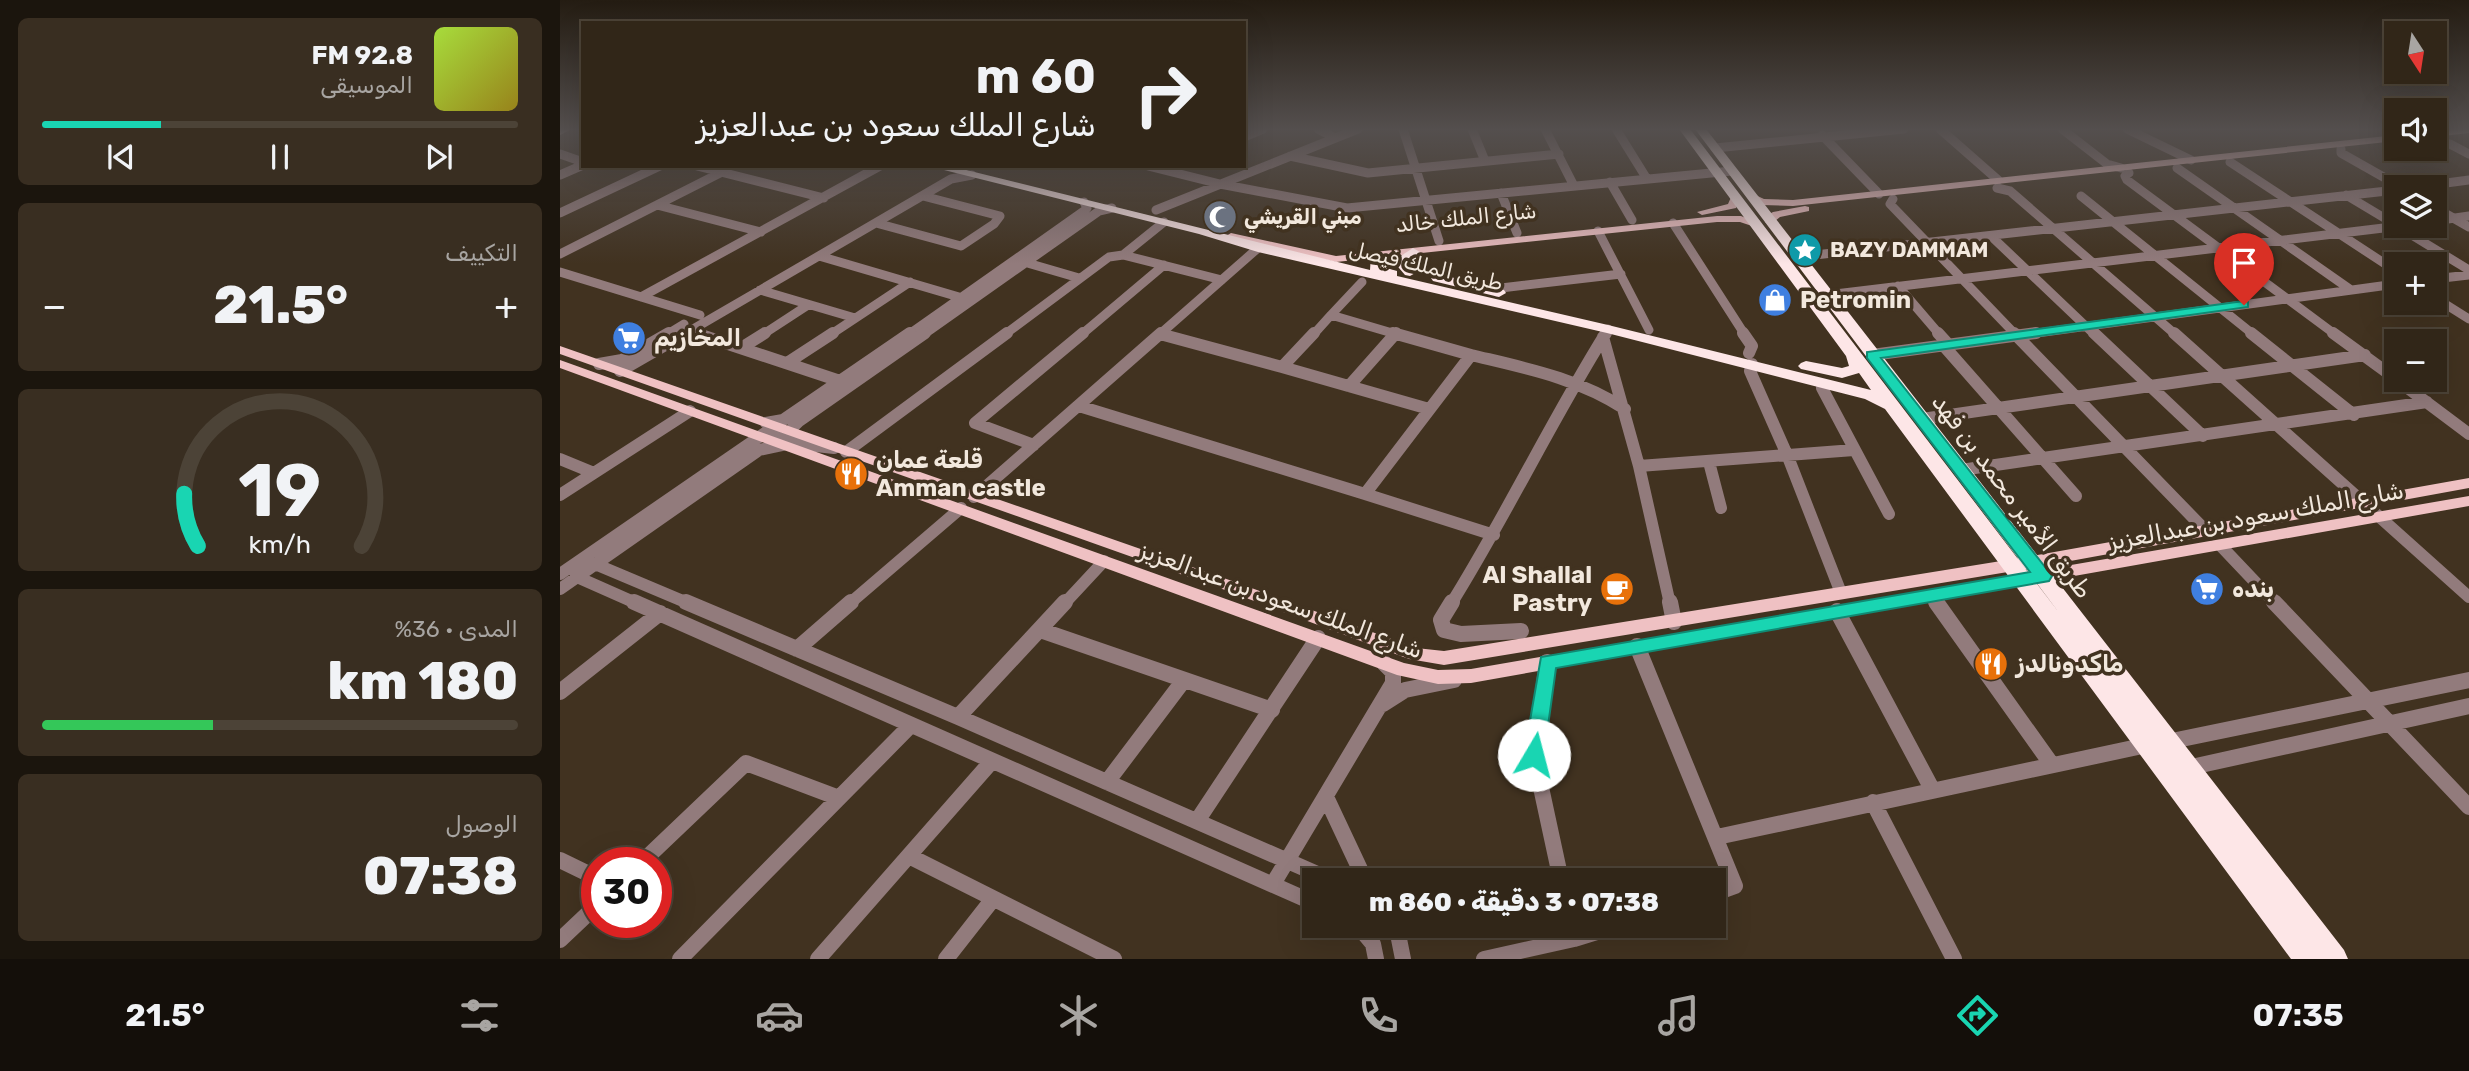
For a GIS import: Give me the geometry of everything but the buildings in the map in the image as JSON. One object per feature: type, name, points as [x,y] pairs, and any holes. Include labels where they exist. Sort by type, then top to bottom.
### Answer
[{"type":"highway","name":"طريق الملك فيصل","points":[[982,174],[1084,202],[1160,216],[1258,248],[1544,314],[1606,333],[1750,359]]},
{"type":"highway","name":"طريق الملك فيصل","points":[[984,174],[1351,258],[1377,259],[1410,272],[1649,330],[1827,381],[1871,395],[1892,409]]},
{"type":"highway","name":"طريق الأمير محمد بن فهد","points":[[1725,174],[1863,355],[1922,419],[2038,569],[2166,742],[2335,959]]},
{"type":"highway","name":"طريق الأمير محمد بن فهد","points":[[1763,223],[1797,257],[1827,295],[1892,409],[2147,745],[2304,958]]},
{"type":"highway","points":[[1410,272],[1400,261],[1413,251]]},
{"type":"highway","points":[[1377,259],[1376,269],[1382,272],[1544,314]]},
{"type":"highway","points":[[1827,381],[1855,369],[1863,355]]},
{"type":"main road","points":[[1763,223],[1796,206],[1879,194],[2126,174]]},
{"type":"main road","points":[[1744,197],[1796,206],[1893,199],[1997,184]]},
{"type":"main road","name":"شارع الملك خالد","points":[[1377,259],[1413,251],[1673,223],[1715,215],[1744,197]]},
{"type":"main road","name":"شارع الملك خالد","points":[[1318,250],[1433,242],[1632,220],[1715,215],[1763,223]]},
{"type":"main road","points":[[1203,231],[1323,258],[1351,258]]},
{"type":"main road","points":[[1377,259],[1388,249],[1433,242]]},
{"type":"main road","name":"شارع الملك سعود بن عبدالعزيز","points":[[560,350],[961,508],[1422,675],[1471,676],[1931,596],[2017,573],[2206,531],[2469,483]]},
{"type":"main road","points":[[560,363],[604,375],[620,372]]},
{"type":"main road","name":"شارع الملك سعود بن عبدالعزيز","points":[[560,363],[690,411],[762,430]]},
{"type":"main road","name":"شارع الملك سعود بن عبدالعزيز","points":[[788,439],[840,450],[1230,586],[1415,654],[1437,657],[1459,657],[1841,593],[2017,573]]},
{"type":"main road","name":"شارع الملك سعود بن عبدالعزيز","points":[[2038,569],[2221,545],[2469,501]]},
{"type":"main road","points":[[1131,570],[1168,577],[1222,596],[1233,592],[1230,586]]},
{"type":"main road","points":[[1709,633],[1766,615],[1837,604],[1843,600],[1841,593]]},
{"type":"street","points":[[560,213],[644,174]]},
{"type":"street","points":[[560,254],[719,174]]},
{"type":"street","points":[[729,174],[824,198]]},
{"type":"street","points":[[640,297],[866,174]]},
{"type":"street","points":[[599,364],[622,360],[945,174]]},
{"type":"street","points":[[620,372],[951,179],[965,174]]},
{"type":"street","points":[[1183,174],[1220,184],[1347,208],[1705,174]]},
{"type":"street","points":[[1123,255],[1160,216],[1220,184],[1246,174]]},
{"type":"street","points":[[1416,174],[1433,242]]},
{"type":"street","points":[[1568,174],[1574,186]]},
{"type":"street","points":[[1644,174],[1647,179]]},
{"type":"street","points":[[1859,174],[1879,194]]},
{"type":"street","points":[[1986,174],[2094,262],[2469,597]]},
{"type":"street","points":[[2126,174],[2384,369]]},
{"type":"street","points":[[2185,174],[2351,290]]},
{"type":"street","points":[[2247,174],[2384,263]]},
{"type":"street","points":[[2447,183],[2469,180]]},
{"type":"street","points":[[1610,182],[1632,220]]},
{"type":"street","points":[[2458,182],[2469,188]]},
{"type":"street","points":[[1797,257],[2384,191]]},
{"type":"street","points":[[1501,193],[1517,233]]},
{"type":"street","points":[[2346,195],[2384,218]]},
{"type":"street","points":[[876,223],[961,246],[994,224],[1000,216],[923,196]]},
{"type":"street","points":[[2081,196],[2354,415]]},
{"type":"street","points":[[1893,199],[1890,204],[2206,531]]},
{"type":"street","points":[[570,572],[595,564],[760,450],[788,439],[796,424],[840,382],[1087,208],[1084,202]]},
{"type":"street","points":[[657,205],[761,232]]},
{"type":"street","points":[[560,589],[570,572],[762,430],[815,405],[1099,211],[1112,208]]},
{"type":"street","points":[[2447,213],[2469,227]]},
{"type":"street","points":[[2447,219],[2469,216]]},
{"type":"street","points":[[1067,222],[1079,225]]},
{"type":"street","points":[[1673,223],[1752,346],[1750,371],[1788,457],[1841,593]]},
{"type":"street","points":[[1827,295],[2384,228]]},
{"type":"street","points":[[1598,231],[1649,330]]},
{"type":"street","points":[[1991,236],[2203,436]]},
{"type":"street","points":[[2416,238],[2469,273]]},
{"type":"street","points":[[974,497],[1258,248]]},
{"type":"street","points":[[762,430],[807,445],[840,450],[1109,257],[1123,255],[1222,280]]},
{"type":"street","points":[[819,256],[959,297]]},
{"type":"street","points":[[1024,262],[1079,278]]},
{"type":"street","points":[[1034,445],[975,423],[1164,265]]},
{"type":"street","points":[[560,272],[700,315]]},
{"type":"street","points":[[2447,277],[2469,273]]},
{"type":"street","points":[[1497,292],[1501,288],[1621,274]]},
{"type":"street","points":[[787,363],[910,282]]},
{"type":"street","points":[[1282,367],[1362,282]]},
{"type":"street","points":[[1898,286],[1999,409],[2076,496]]},
{"type":"street","points":[[1863,355],[2384,286]]},
{"type":"street","points":[[760,290],[855,318]]},
{"type":"street","points":[[741,348],[808,305]]},
{"type":"street","points":[[2447,305],[2469,319]]},
{"type":"street","points":[[1331,315],[1576,382],[1605,395],[1625,409]]},
{"type":"street","points":[[690,331],[840,382]]},
{"type":"street","points":[[1349,386],[1396,333]]},
{"type":"street","points":[[1521,631],[1461,634],[1444,630],[1441,620],[1494,535],[1576,382],[1606,333]]},
{"type":"street","points":[[1606,333],[1674,622]]},
{"type":"street","points":[[1160,334],[1429,409]]},
{"type":"street","points":[[1365,494],[1471,355]]},
{"type":"street","points":[[1922,419],[2365,355]]},
{"type":"street","points":[[1827,381],[1854,450],[1889,514]]},
{"type":"street","points":[[2414,392],[2469,434]]},
{"type":"street","points":[[1961,470],[2354,415],[2427,402]]},
{"type":"street","points":[[1079,406],[1494,535]]},
{"type":"street","points":[[560,495],[690,411]]},
{"type":"street","points":[[1639,466],[1854,450]]},
{"type":"street","points":[[560,459],[594,473]]},
{"type":"street","points":[[1709,462],[1721,508]]},
{"type":"street","points":[[797,649],[961,508]]},
{"type":"street","points":[[2221,545],[2469,807]]},
{"type":"street","points":[[958,717],[1104,561]]},
{"type":"street","points":[[595,564],[958,717],[1304,868]]},
{"type":"street","points":[[570,572],[1302,897]]},
{"type":"street","points":[[1931,596],[2052,765]]},
{"type":"street","points":[[1837,611],[1932,789]]},
{"type":"street","points":[[560,692],[660,614]]},
{"type":"street","points":[[1040,630],[1272,710]]},
{"type":"street","points":[[1197,821],[1318,638]]},
{"type":"street","points":[[1637,646],[1735,886],[1726,889]]},
{"type":"street","points":[[1547,662],[1534,755],[1558,868]]},
{"type":"street","points":[[1273,884],[1380,707],[1394,677],[1390,667],[1384,663]]},
{"type":"street","points":[[1380,707],[1405,690],[1471,676]]},
{"type":"street","points":[[1107,782],[1184,680]]},
{"type":"street","points":[[2166,742],[2469,680]]},
{"type":"street","points":[[2186,768],[2469,706]]},
{"type":"street","points":[[680,959],[911,725]]},
{"type":"street","points":[[1717,837],[2147,745]]},
{"type":"street","points":[[818,959],[992,761]]},
{"type":"street","points":[[658,847],[746,763],[839,798]]},
{"type":"street","points":[[1326,797],[1359,868]]},
{"type":"street","points":[[1873,802],[1954,959]]},
{"type":"street","points":[[909,856],[993,899],[1085,953],[1114,959]]},
{"type":"street","points":[[560,860],[581,870]]},
{"type":"street","points":[[946,959],[993,899]]},
{"type":"street","points":[[560,940],[581,920]]},
{"type":"street","points":[[1368,938],[1373,944],[1376,959]]},
{"type":"street","points":[[1399,938],[1403,959]]},
{"type":"street","points":[[1484,959],[1555,938]]},
{"type":"place","name":"مبني القريشي","points":[[1220,217]]},
{"type":"place","name":"BAZY DAMMAM","points":[[1805,250]]},
{"type":"place","name":"Petromin","points":[[1775,300]]},
{"type":"place","name":"المخازيم","points":[[629,338]]},
{"type":"place","name":"قلعة عمان Amman castle","points":[[851,474]]},
{"type":"place","name":"Al Shallal Pastry","points":[[1617,589]]},
{"type":"place","name":"بنده","points":[[2207,589]]},
{"type":"place","name":"ماكدونالدز","points":[[1991,664]]},
{"type":"route","points":[[1534,755],[1547,662],[2043,576],[1872,355],[2244,305]]}]
